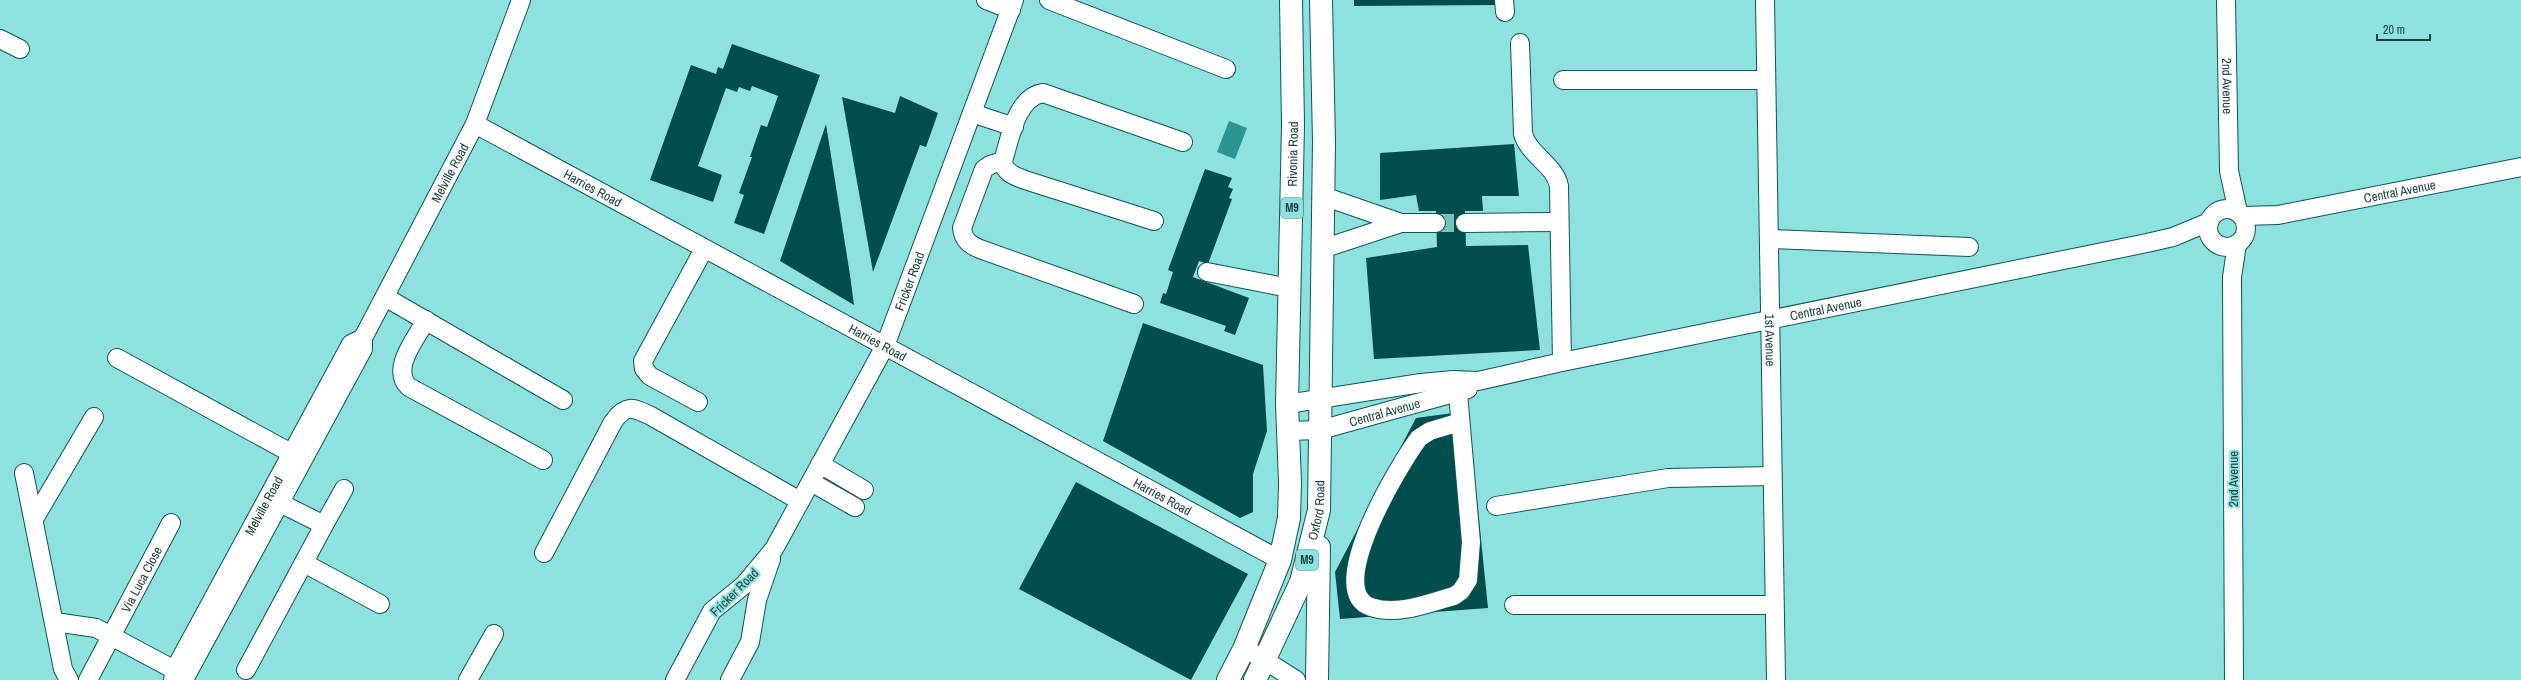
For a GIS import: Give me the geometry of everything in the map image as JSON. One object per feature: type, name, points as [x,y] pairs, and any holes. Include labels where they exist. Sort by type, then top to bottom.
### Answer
[{"type":"main road","name":"Rivonia Road","points":[[1287,404],[1293,125],[1291,0]]},
{"type":"main road","name":"M9","points":[[1320,400],[1323,196],[1321,0]]},
{"type":"main road","name":"Oxford Road","points":[[1255,680],[1266,660],[1301,582],[1319,510],[1320,400]]},
{"type":"main road","name":"Oxford Road","points":[[1228,680],[1244,649],[1280,560],[1289,518],[1290,483],[1287,404]]},
{"type":"main road","points":[[1317,680],[1319,510]]},
{"type":"street","name":"Melville Road","points":[[179,676],[274,500],[363,349],[363,338],[475,124],[520,0]]},
{"type":"street","points":[[986,0],[1013,5]]},
{"type":"street","points":[[1049,0],[1226,69]]},
{"type":"street","name":"1st Avenue","points":[[1765,0],[1776,680]]},
{"type":"street","name":"2nd Avenue","points":[[2226,0],[2229,171],[2228,227],[2232,277],[2234,680]]},
{"type":"street","name":"Fricker Road","points":[[730,680],[753,633],[757,600],[774,549],[885,346],[1013,5]]},
{"type":"street","points":[[0,39],[20,49]]},
{"type":"street","points":[[1520,43],[1523,134],[1528,145],[1558,180],[1562,362]]},
{"type":"street","points":[[1563,80],[1766,80]]},
{"type":"street","points":[[1154,221],[1013,175],[1003,167],[1003,161],[1014,127],[1024,102],[1029,97],[1043,93],[1183,142]]},
{"type":"street","points":[[972,113],[1014,127]]},
{"type":"street","name":"Harries Road","points":[[475,124],[1280,560]]},
{"type":"street","points":[[1003,161],[990,165],[980,177],[962,228],[962,236],[980,249],[1134,304]]},
{"type":"street","name":"Central Avenue","points":[[1287,404],[1421,383],[1466,379],[1478,381],[1562,362],[2228,227],[2278,215],[2521,167]]},
{"type":"street","points":[[1323,196],[1401,223]]},
{"type":"street","points":[[1465,223],[1559,222]]},
{"type":"street","points":[[1322,249],[1401,223],[1436,223]]},
{"type":"street","points":[[1769,238],[1969,247]]},
{"type":"street","points":[[698,402],[650,376],[644,370],[644,361],[704,248]]},
{"type":"street","points":[[1208,272],[1290,288]]},
{"type":"street","points":[[385,296],[563,400]]},
{"type":"street","points":[[426,320],[403,362],[401,369],[404,382],[543,460]]},
{"type":"street","name":"Melville Road","points":[[274,500],[291,453],[351,344],[363,338]]},
{"type":"street","points":[[116,358],[291,453]]},
{"type":"street","name":"Central Avenue","points":[[1288,431],[1320,430],[1458,393],[1470,389],[1478,381]]},
{"type":"street","points":[[1458,393],[1471,542],[1468,580],[1461,591],[1454,596],[1398,610],[1369,606],[1359,599],[1354,589],[1354,580],[1362,544],[1373,519],[1419,438],[1430,431],[1460,422]]},
{"type":"street","points":[[544,553],[613,422],[620,412],[628,408],[636,409],[651,416],[800,501]]},
{"type":"street","points":[[34,519],[94,417]]},
{"type":"street","points":[[820,464],[864,490]]},
{"type":"street","points":[[24,473],[55,622],[63,669],[69,680]]},
{"type":"street","points":[[1496,506],[1668,478],[1772,476]]},
{"type":"street","points":[[810,482],[855,507]]},
{"type":"street","points":[[246,670],[344,489]]},
{"type":"street","points":[[274,500],[324,525]]},
{"type":"street","name":"Via Luca Close","points":[[88,680],[94,672],[110,635],[171,523]]},
{"type":"street","name":"Fricker Road","points":[[676,680],[712,611],[744,585],[774,549]]},
{"type":"street","points":[[304,563],[380,604]]},
{"type":"street","points":[[1514,605],[1774,605]]},
{"type":"street","points":[[55,622],[84,625],[110,635],[179,676]]},
{"type":"street","points":[[468,680],[494,634]]},
{"type":"street","points":[[1244,649],[1266,660],[1296,680]]},
{"type":"water","points":[[1229,121],[1247,128],[1235,159],[1217,152]]},
{"type":"building","points":[[1354,0],[1498,0],[1498,5],[1354,6]]},
{"type":"building","points":[[732,44],[820,75],[764,234],[734,223],[744,195],[739,193],[752,157],[750,157],[761,125],[767,127],[778,96],[752,86],[750,91],[739,87],[737,92],[726,88],[698,166],[722,175],[713,202],[650,180],[691,65],[716,74],[718,67],[723,69]]},
{"type":"building","points":[[900,96],[938,113],[926,147],[920,145],[873,272],[842,97],[895,113]]},
{"type":"building","points":[[826,124],[850,275],[854,305],[780,261]]},
{"type":"building","points":[[1514,144],[1519,196],[1482,196],[1483,211],[1465,211],[1466,246],[1528,245],[1540,350],[1374,359],[1366,258],[1437,247],[1436,211],[1419,211],[1416,195],[1380,200],[1380,153]]},
{"type":"building","points":[[1205,169],[1232,178],[1228,187],[1233,189],[1229,198],[1232,199],[1208,264],[1199,261],[1193,277],[1249,298],[1235,335],[1224,331],[1226,326],[1160,303],[1163,293],[1166,294],[1173,272],[1168,270]]},
{"type":"building","points":[[1143,323],[1263,365],[1267,431],[1253,474],[1253,512],[1240,518],[1103,441]]},
{"type":"building","points":[[1468,411],[1488,608],[1340,619],[1335,572],[1416,418]]},
{"type":"building","points":[[1076,482],[1248,574],[1191,680],[1019,589]]},
{"type":"tunnel","points":[[1436,223],[1465,223]]}]
